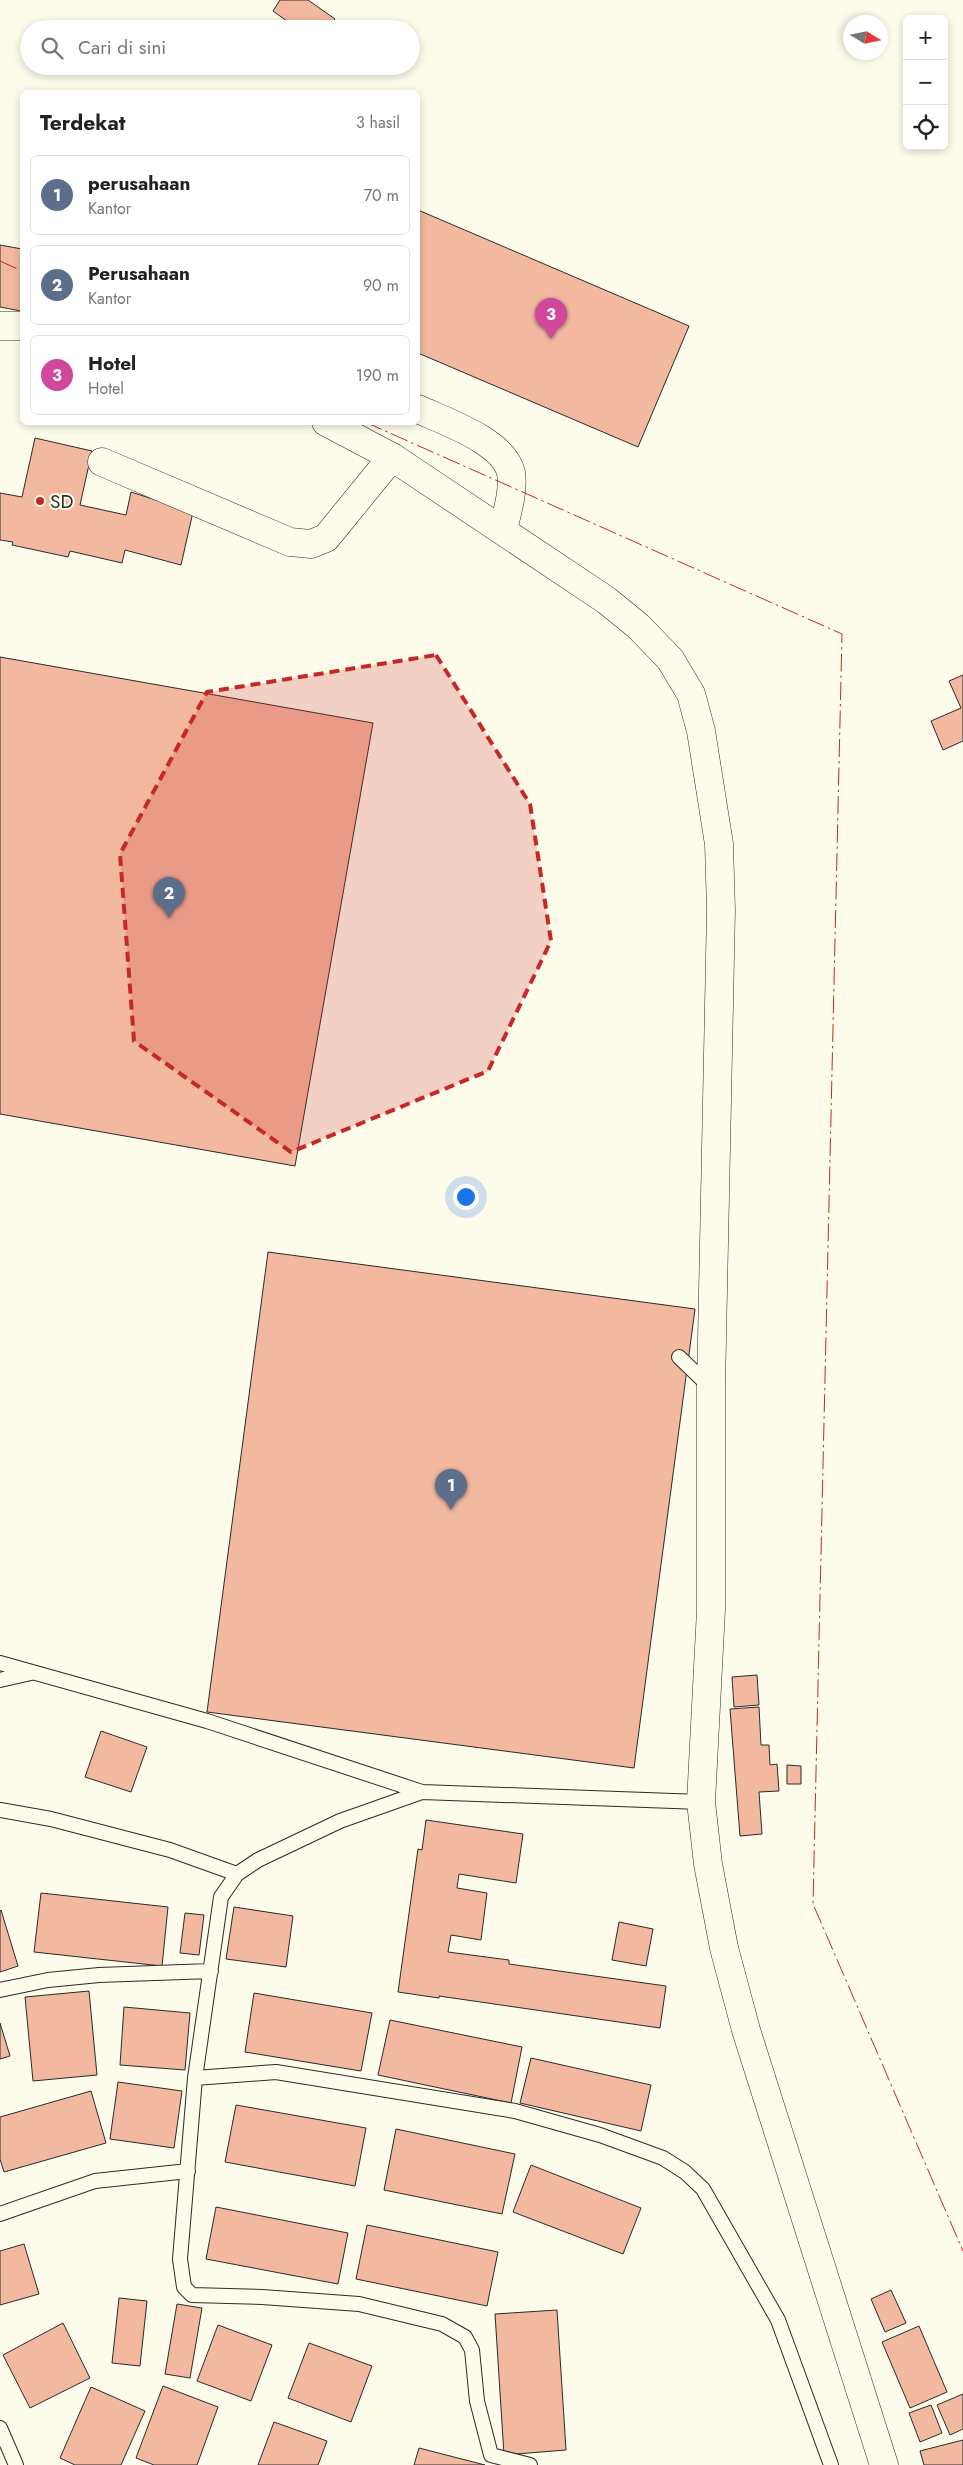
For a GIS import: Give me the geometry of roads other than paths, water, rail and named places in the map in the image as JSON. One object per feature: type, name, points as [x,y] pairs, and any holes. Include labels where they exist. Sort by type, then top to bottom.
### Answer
[{"type":"street","points":[[0,326],[20,326]]},
{"type":"street","points":[[420,410],[483,441],[504,459],[510,471],[512,489],[503,530]]},
{"type":"street","points":[[332,425],[392,457],[606,600],[638,626],[670,659],[691,694],[701,732],[719,844],[721,900],[711,1387],[710,1610],[701,1802],[708,1864],[724,1948],[746,2030],[884,2465]]},
{"type":"street","points":[[102,462],[290,542],[311,544],[326,538],[392,457]]},
{"type":"lane","points":[[679,1357],[711,1387]]},
{"type":"lane","points":[[0,1663],[207,1721],[422,1792],[701,1802]]},
{"type":"lane","points":[[0,1680],[34,1672]]},
{"type":"lane","points":[[422,1792],[340,1821],[258,1860],[237,1874],[221,1897],[195,2078],[180,2259],[184,2287],[192,2295],[262,2297],[359,2304],[442,2324],[465,2337],[472,2350],[477,2401],[491,2455],[530,2465]]},
{"type":"lane","points":[[0,1810],[52,1819],[170,1850],[237,1874]]},
{"type":"lane","points":[[0,1990],[57,1979],[211,1971]]},
{"type":"lane","points":[[195,2078],[276,2072],[515,2111],[600,2135],[663,2158],[685,2172],[703,2190],[778,2320],[831,2465]]},
{"type":"lane","points":[[0,2214],[95,2181],[188,2171]]},
{"type":"lane","points":[[0,2428],[16,2465]]},
{"type":"place","name":"Hotel","points":[[551,339]]},
{"type":"place","name":"SD","points":[[40,501]]},
{"type":"place","name":"Perusahaan","points":[[169,918]]},
{"type":"place","name":"perusahaan","points":[[451,1510]]}]
